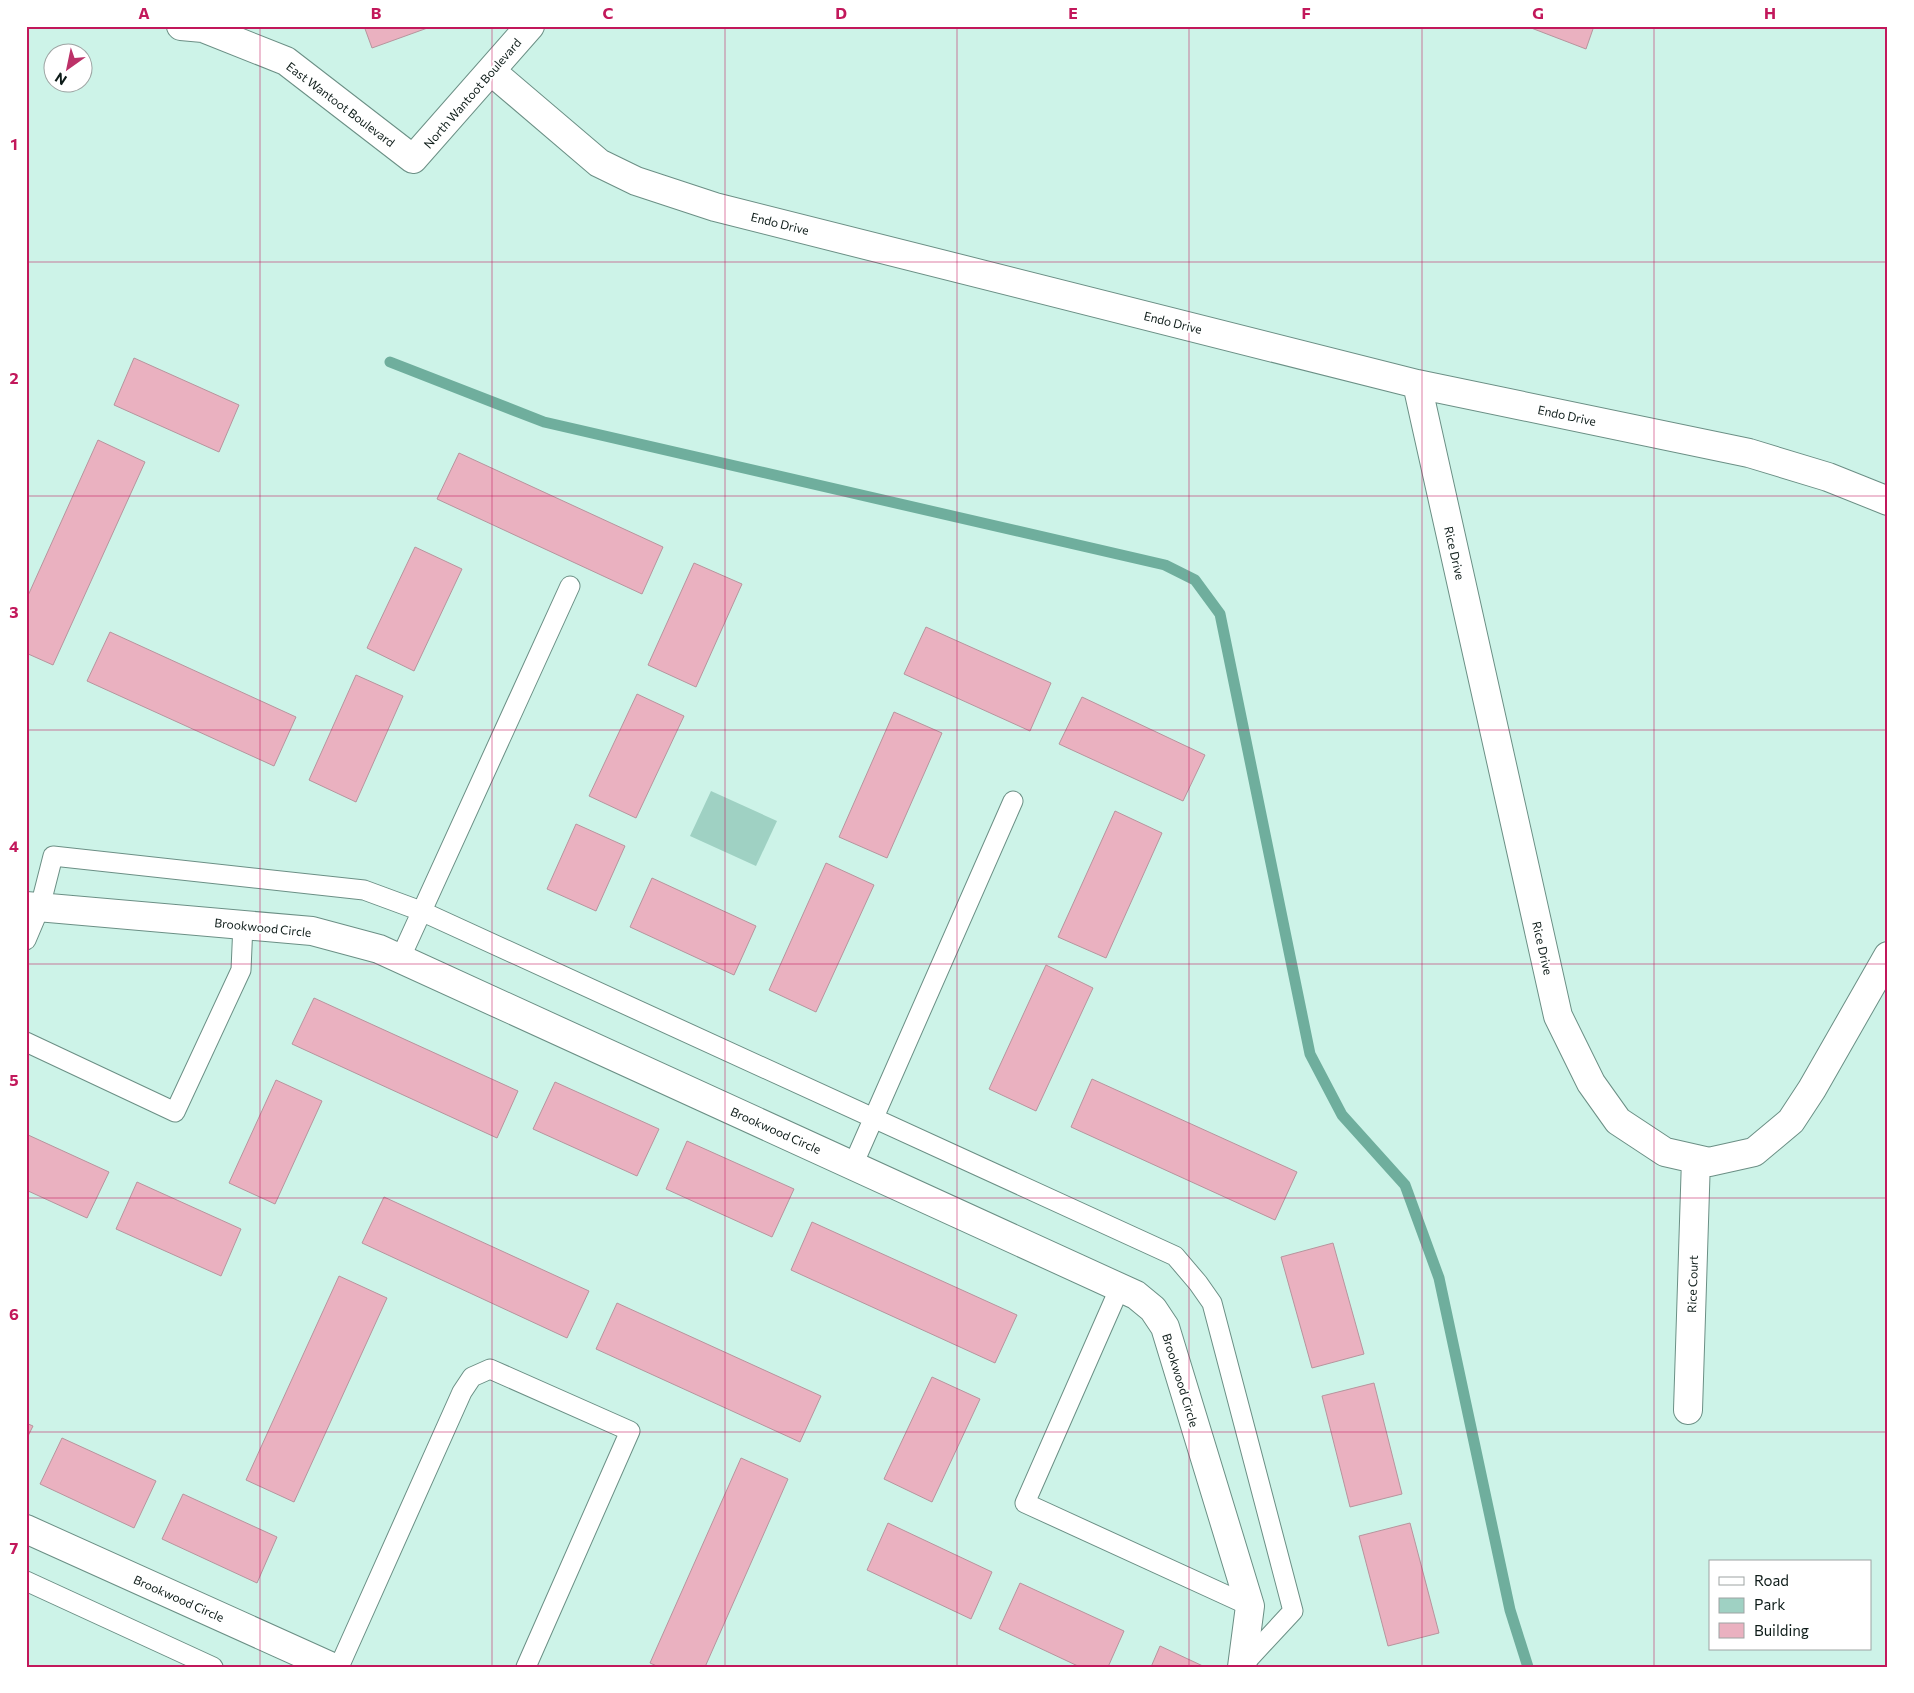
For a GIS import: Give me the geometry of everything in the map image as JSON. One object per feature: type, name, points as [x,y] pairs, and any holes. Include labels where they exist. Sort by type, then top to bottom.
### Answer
[{"type":"street","name":"East Wantoot Boulevard","points":[[181,26],[202,28],[286,61],[413,159]]},
{"type":"street","name":"North Wantoot Boulevard","points":[[413,159],[530,26]]},
{"type":"street","name":"Endo Drive","points":[[491,71],[599,163],[636,181],[715,207],[1417,384],[1749,453],[1828,477],[1888,501]]},
{"type":"street","name":"Rice Drive","points":[[1417,384],[1558,1016],[1591,1084],[1618,1121],[1665,1152],[1709,1162],[1754,1152],[1791,1121],[1812,1090],[1888,956]]},
{"type":"street","name":"Brookwood Circle","points":[[33,906],[312,931],[378,949],[1136,1295],[1153,1309],[1165,1327],[1250,1606],[1242,1667]]},
{"type":"street","name":"Rice Court","points":[[1688,1410],[1696,1159]]},
{"type":"street","name":"Brookwood Circle","points":[[26,1529],[332,1667]]},
{"type":"lane","points":[[400,959],[570,586]]},
{"type":"lane","points":[[853,1165],[1013,801]]},
{"type":"lane","points":[[26,940],[33,906],[53,856],[364,890],[422,912],[1175,1256],[1212,1303],[1292,1611],[1242,1667]]},
{"type":"lane","points":[[26,1042],[176,1112],[241,970],[243,924]]},
{"type":"lane","points":[[1120,1287],[1025,1503],[1250,1606]]},
{"type":"lane","points":[[339,1667],[462,1392],[472,1377],[490,1369],[630,1431],[526,1667]]},
{"type":"lane","points":[[26,1582],[212,1667]]},
{"type":"green space","points":[[711,791],[777,821],[756,866],[690,836]]},
{"type":"building","points":[[364,26],[433,26],[372,48]]},
{"type":"building","points":[[1526,26],[1594,26],[1586,49]]},
{"type":"building","points":[[134,358],[239,405],[219,452],[114,405]]},
{"type":"building","points":[[98,440],[145,462],[53,665],[26,653],[26,600]]},
{"type":"building","points":[[459,453],[663,547],[642,594],[437,499]]},
{"type":"building","points":[[415,547],[462,569],[414,671],[367,648]]},
{"type":"building","points":[[694,563],[742,584],[696,687],[648,665]]},
{"type":"building","points":[[926,627],[1051,683],[1030,731],[904,674]]},
{"type":"building","points":[[110,632],[296,717],[274,766],[87,681]]},
{"type":"building","points":[[356,675],[403,696],[356,802],[309,780]]},
{"type":"building","points":[[637,694],[684,716],[636,818],[589,796]]},
{"type":"building","points":[[1082,697],[1205,755],[1183,801],[1059,744]]},
{"type":"building","points":[[894,712],[942,733],[887,858],[839,837]]},
{"type":"building","points":[[1115,811],[1162,833],[1106,958],[1058,937]]},
{"type":"building","points":[[576,824],[625,846],[596,911],[547,889]]},
{"type":"building","points":[[826,863],[874,885],[816,1012],[769,990]]},
{"type":"building","points":[[652,878],[756,926],[734,975],[630,927]]},
{"type":"building","points":[[1046,965],[1093,988],[1036,1111],[989,1089]]},
{"type":"building","points":[[314,998],[518,1091],[497,1138],[292,1044]]},
{"type":"building","points":[[1092,1079],[1297,1172],[1275,1220],[1071,1127]]},
{"type":"building","points":[[276,1080],[322,1101],[275,1204],[229,1183]]},
{"type":"building","points":[[555,1082],[659,1129],[637,1176],[533,1129]]},
{"type":"building","points":[[26,1134],[109,1172],[87,1218],[26,1190]]},
{"type":"building","points":[[687,1141],[794,1189],[772,1237],[666,1189]]},
{"type":"building","points":[[137,1182],[241,1229],[221,1276],[116,1229]]},
{"type":"building","points":[[384,1197],[589,1291],[567,1338],[362,1243]]},
{"type":"building","points":[[812,1222],[1017,1315],[995,1363],[791,1270]]},
{"type":"building","points":[[1333,1243],[1364,1354],[1312,1368],[1281,1257]]},
{"type":"building","points":[[339,1276],[387,1298],[294,1502],[246,1480]]},
{"type":"building","points":[[617,1303],[821,1396],[800,1442],[596,1349]]},
{"type":"building","points":[[932,1377],[980,1399],[932,1502],[884,1479]]},
{"type":"building","points":[[1374,1383],[1402,1494],[1350,1507],[1322,1396]]},
{"type":"building","points":[[26,1423],[33,1426],[26,1440]]},
{"type":"building","points":[[62,1438],[156,1481],[134,1528],[40,1484]]},
{"type":"building","points":[[741,1458],[788,1479],[705,1667],[659,1667],[650,1663]]},
{"type":"building","points":[[183,1494],[277,1537],[257,1583],[162,1539]]},
{"type":"building","points":[[888,1523],[992,1572],[971,1619],[867,1570]]},
{"type":"building","points":[[1410,1523],[1439,1633],[1388,1646],[1359,1536]]},
{"type":"building","points":[[1020,1583],[1124,1631],[1108,1667],[1080,1667],[999,1629]]},
{"type":"building","points":[[1160,1646],[1205,1667],[1151,1667]]},
{"type":"waterway","points":[[390,362],[544,422],[1165,565],[1195,580],[1220,614],[1310,1054],[1342,1115],[1405,1185],[1439,1278],[1510,1610],[1528,1667]]}]
